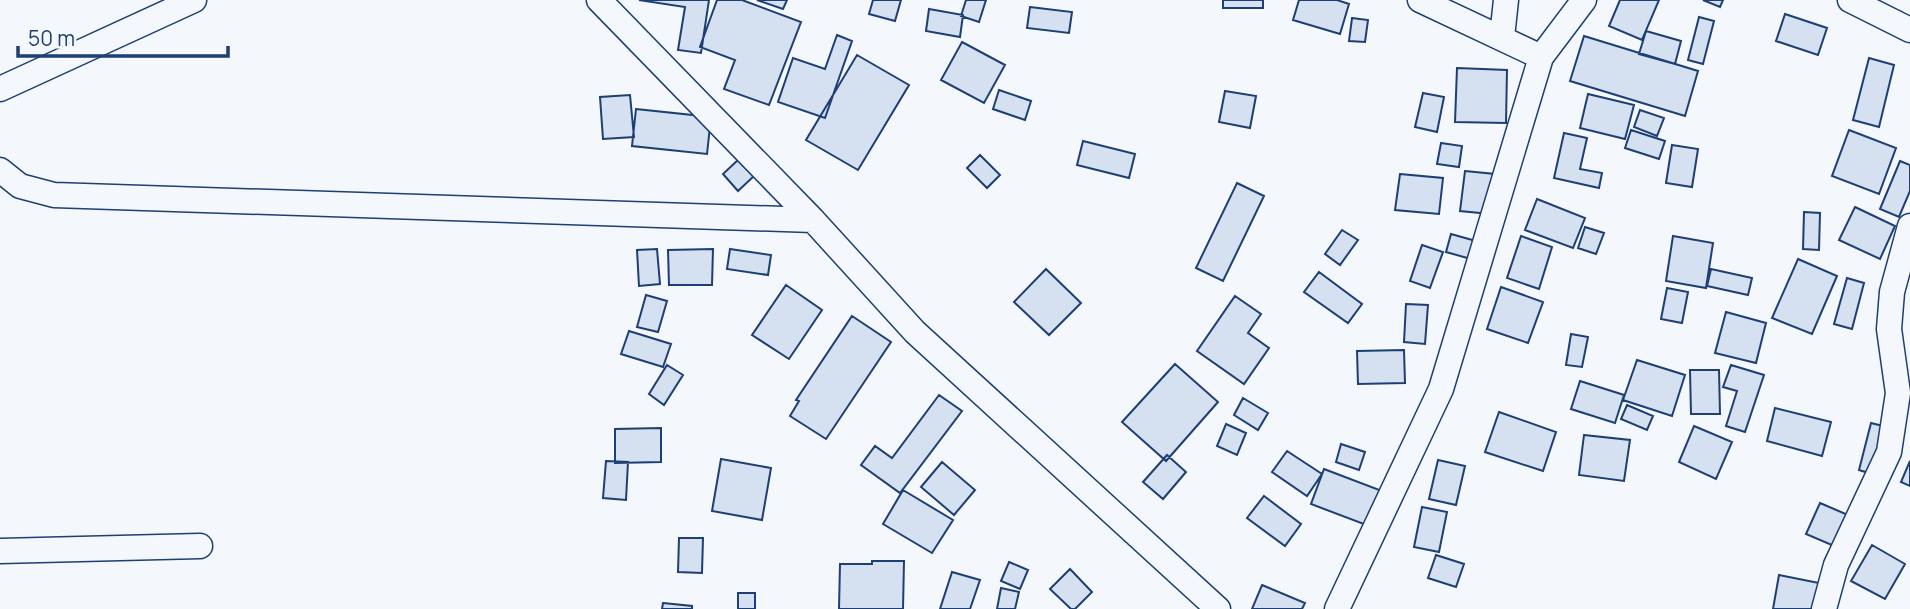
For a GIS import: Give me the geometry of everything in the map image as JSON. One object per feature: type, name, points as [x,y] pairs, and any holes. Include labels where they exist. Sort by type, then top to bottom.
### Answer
[{"type":"street","points":[[0,89],[194,0]]},
{"type":"street","points":[[599,0],[813,220],[915,332],[1219,609]]},
{"type":"street","points":[[1420,0],[1541,57]]},
{"type":"street","points":[[1502,37],[1506,0]]},
{"type":"street","points":[[1337,609],[1441,389],[1541,57],[1584,0]]},
{"type":"street","points":[[1850,0],[1910,30]]},
{"type":"street","points":[[0,170],[20,186],[54,195],[813,220]]},
{"type":"street","points":[[1824,609],[1836,565],[1889,452],[1898,393],[1889,329],[1892,292],[1910,226]]},
{"type":"street","points":[[0,551],[200,546]]},
{"type":"building","points":[[639,0],[709,0],[701,53],[678,50],[685,7]]},
{"type":"building","points":[[717,0],[742,0],[801,22],[769,105],[724,89],[735,60],[700,47]]},
{"type":"building","points":[[757,0],[787,0],[783,9]]},
{"type":"building","points":[[873,0],[901,0],[895,21],[869,14]]},
{"type":"building","points":[[966,0],[986,0],[979,22],[961,16]]},
{"type":"building","points":[[1223,0],[1263,0],[1263,8],[1223,8]]},
{"type":"building","points":[[1299,0],[1337,0],[1349,4],[1340,34],[1293,20]]},
{"type":"building","points":[[1620,0],[1659,0],[1642,40],[1609,26]]},
{"type":"building","points":[[1703,0],[1723,0],[1720,7]]},
{"type":"building","points":[[1030,7],[1072,12],[1069,33],[1027,28]]},
{"type":"building","points":[[929,9],[963,15],[960,37],[926,31]]},
{"type":"building","points":[[1785,14],[1827,28],[1818,55],[1776,41]]},
{"type":"building","points":[[1699,17],[1714,21],[1703,64],[1688,60]]},
{"type":"building","points":[[1352,18],[1368,20],[1365,42],[1349,41]]},
{"type":"building","points":[[1646,31],[1681,41],[1675,64],[1639,54]]},
{"type":"building","points":[[837,35],[852,41],[825,118],[778,102],[793,58],[825,69]]},
{"type":"building","points":[[1584,36],[1698,71],[1685,116],[1570,81]]},
{"type":"building","points":[[962,42],[1005,65],[984,103],[941,80]]},
{"type":"building","points":[[857,55],[909,85],[858,170],[806,140]]},
{"type":"building","points":[[1869,58],[1894,65],[1879,127],[1853,120]]},
{"type":"building","points":[[1457,68],[1507,70],[1506,123],[1455,122]]},
{"type":"building","points":[[999,90],[1031,101],[1025,120],[993,109]]},
{"type":"building","points":[[1225,91],[1256,96],[1250,128],[1219,122]]},
{"type":"building","points":[[1423,93],[1444,97],[1437,132],[1415,127]]},
{"type":"building","points":[[1588,94],[1634,105],[1625,139],[1580,128]]},
{"type":"building","points":[[630,95],[634,137],[603,139],[600,97]]},
{"type":"building","points":[[636,109],[711,117],[707,154],[632,146]]},
{"type":"building","points":[[1640,110],[1664,118],[1657,136],[1634,127]]},
{"type":"building","points":[[1631,130],[1665,141],[1659,159],[1625,148]]},
{"type":"building","points":[[1849,130],[1896,148],[1879,194],[1832,176]]},
{"type":"building","points":[[1564,133],[1587,138],[1580,169],[1602,173],[1599,188],[1554,178]]},
{"type":"building","points":[[1083,141],[1135,154],[1129,178],[1077,165]]},
{"type":"building","points":[[1441,143],[1462,146],[1459,167],[1437,164]]},
{"type":"building","points":[[1672,145],[1698,149],[1692,187],[1666,183]]},
{"type":"building","points":[[980,155],[1000,175],[987,188],[967,168]]},
{"type":"building","points":[[739,159],[754,176],[738,191],[723,174]]},
{"type":"building","points":[[1900,161],[1910,165],[1910,191],[1899,217],[1880,209]]},
{"type":"building","points":[[1465,171],[1505,175],[1500,215],[1460,211]]},
{"type":"building","points":[[1400,174],[1443,178],[1439,214],[1395,210]]},
{"type":"building","points":[[1237,183],[1264,196],[1223,281],[1196,268]]},
{"type":"building","points":[[1537,199],[1585,218],[1573,248],[1525,230]]},
{"type":"building","points":[[1855,207],[1895,226],[1880,259],[1839,240]]},
{"type":"building","points":[[1804,212],[1820,213],[1819,250],[1803,249]]},
{"type":"building","points":[[1585,227],[1604,233],[1596,254],[1578,248]]},
{"type":"building","points":[[1342,230],[1358,240],[1340,265],[1325,254]]},
{"type":"building","points":[[1451,234],[1483,243],[1478,261],[1446,252]]},
{"type":"building","points":[[1521,236],[1552,247],[1539,289],[1507,278]]},
{"type":"building","points":[[1673,236],[1713,243],[1706,288],[1666,281]]},
{"type":"building","points":[[1422,245],[1443,252],[1430,288],[1410,281]]},
{"type":"building","points":[[657,249],[660,284],[639,286],[637,250]]},
{"type":"building","points":[[713,249],[712,285],[669,285],[668,250]]},
{"type":"building","points":[[730,249],[771,255],[768,275],[727,269]]},
{"type":"building","points":[[1798,259],[1837,276],[1812,334],[1772,318]]},
{"type":"building","points":[[1046,269],[1081,303],[1049,335],[1014,302]]},
{"type":"building","points":[[1711,269],[1752,278],[1748,295],[1707,286]]},
{"type":"building","points":[[1319,272],[1362,304],[1348,323],[1304,292]]},
{"type":"building","points":[[1847,278],[1864,283],[1852,329],[1834,324]]},
{"type":"building","points":[[786,285],[822,310],[789,359],[752,335]]},
{"type":"building","points":[[1501,287],[1543,302],[1528,343],[1487,329]]},
{"type":"building","points":[[1667,288],[1688,292],[1682,323],[1661,319]]},
{"type":"building","points":[[646,295],[667,301],[658,332],[637,327]]},
{"type":"building","points":[[1235,296],[1261,314],[1248,333],[1269,348],[1244,384],[1197,351]]},
{"type":"building","points":[[1406,304],[1428,305],[1425,344],[1404,342]]},
{"type":"building","points":[[1726,312],[1766,323],[1756,363],[1715,353]]},
{"type":"building","points":[[852,316],[891,342],[826,439],[790,416],[799,401],[796,400]]},
{"type":"building","points":[[629,331],[671,344],[663,367],[621,354]]},
{"type":"building","points":[[1571,334],[1588,337],[1582,367],[1566,365]]},
{"type":"building","points":[[1404,350],[1405,383],[1358,384],[1357,351]]},
{"type":"building","points":[[1637,360],[1685,375],[1672,416],[1623,400]]},
{"type":"building","points":[[1175,364],[1218,402],[1166,461],[1122,422]]},
{"type":"building","points":[[667,365],[683,375],[664,405],[649,394]]},
{"type":"building","points":[[1731,365],[1764,375],[1745,432],[1726,426],[1737,391],[1723,387]]},
{"type":"building","points":[[1690,370],[1719,370],[1720,414],[1691,414]]},
{"type":"building","points":[[1580,381],[1624,395],[1615,423],[1571,409]]},
{"type":"building","points":[[939,395],[962,411],[900,493],[861,465],[875,446],[892,458]]},
{"type":"building","points":[[1243,398],[1268,413],[1258,430],[1234,415]]},
{"type":"building","points":[[1627,405],[1653,416],[1647,430],[1621,419]]},
{"type":"building","points":[[1775,408],[1831,422],[1822,456],[1767,441]]},
{"type":"building","points":[[1499,412],[1556,432],[1543,471],[1485,452]]},
{"type":"building","points":[[1871,423],[1887,427],[1875,475],[1859,470]]},
{"type":"building","points":[[1226,424],[1246,433],[1237,455],[1217,446]]},
{"type":"building","points":[[1694,426],[1732,442],[1716,479],[1679,462]]},
{"type":"building","points":[[661,428],[661,462],[615,463],[615,429]]},
{"type":"building","points":[[1584,435],[1630,440],[1624,481],[1579,475]]},
{"type":"building","points":[[1341,444],[1365,452],[1359,470],[1336,462]]},
{"type":"building","points":[[1287,451],[1322,474],[1307,496],[1272,472]]},
{"type":"building","points":[[1167,455],[1186,472],[1163,499],[1143,482]]},
{"type":"building","points":[[721,459],[771,468],[762,520],[712,511]]},
{"type":"building","points":[[1438,460],[1465,466],[1456,505],[1429,499]]},
{"type":"building","points":[[606,461],[628,462],[626,500],[603,498]]},
{"type":"building","points":[[1910,461],[1910,486],[1901,482]]},
{"type":"building","points":[[942,462],[975,490],[954,515],[921,487]]},
{"type":"building","points":[[1324,469],[1382,491],[1369,526],[1311,504]]},
{"type":"building","points":[[903,490],[953,520],[932,553],[883,524]]},
{"type":"building","points":[[1264,496],[1301,524],[1285,546],[1247,518]]},
{"type":"building","points":[[1820,503],[1855,518],[1841,549],[1806,534]]},
{"type":"building","points":[[1422,507],[1447,512],[1439,552],[1414,547]]},
{"type":"building","points":[[679,538],[703,538],[702,573],[678,572]]},
{"type":"building","points":[[1872,545],[1905,564],[1885,599],[1851,581]]},
{"type":"building","points":[[1436,555],[1464,564],[1456,587],[1428,578]]},
{"type":"building","points":[[872,561],[904,561],[903,609],[839,609],[840,564],[872,564]]},
{"type":"building","points":[[1009,562],[1028,570],[1020,589],[1001,581]]},
{"type":"building","points":[[1070,569],[1092,592],[1075,609],[1071,609],[1050,589]]},
{"type":"building","points":[[952,572],[980,580],[970,609],[940,609]]},
{"type":"building","points":[[1779,575],[1819,583],[1814,609],[1773,609]]},
{"type":"building","points":[[1262,585],[1305,603],[1302,609],[1252,609]]},
{"type":"building","points":[[1001,588],[1019,592],[1015,609],[997,609]]},
{"type":"building","points":[[738,593],[755,593],[755,609],[738,609]]},
{"type":"building","points":[[663,603],[692,606],[692,609],[662,609]]}]
